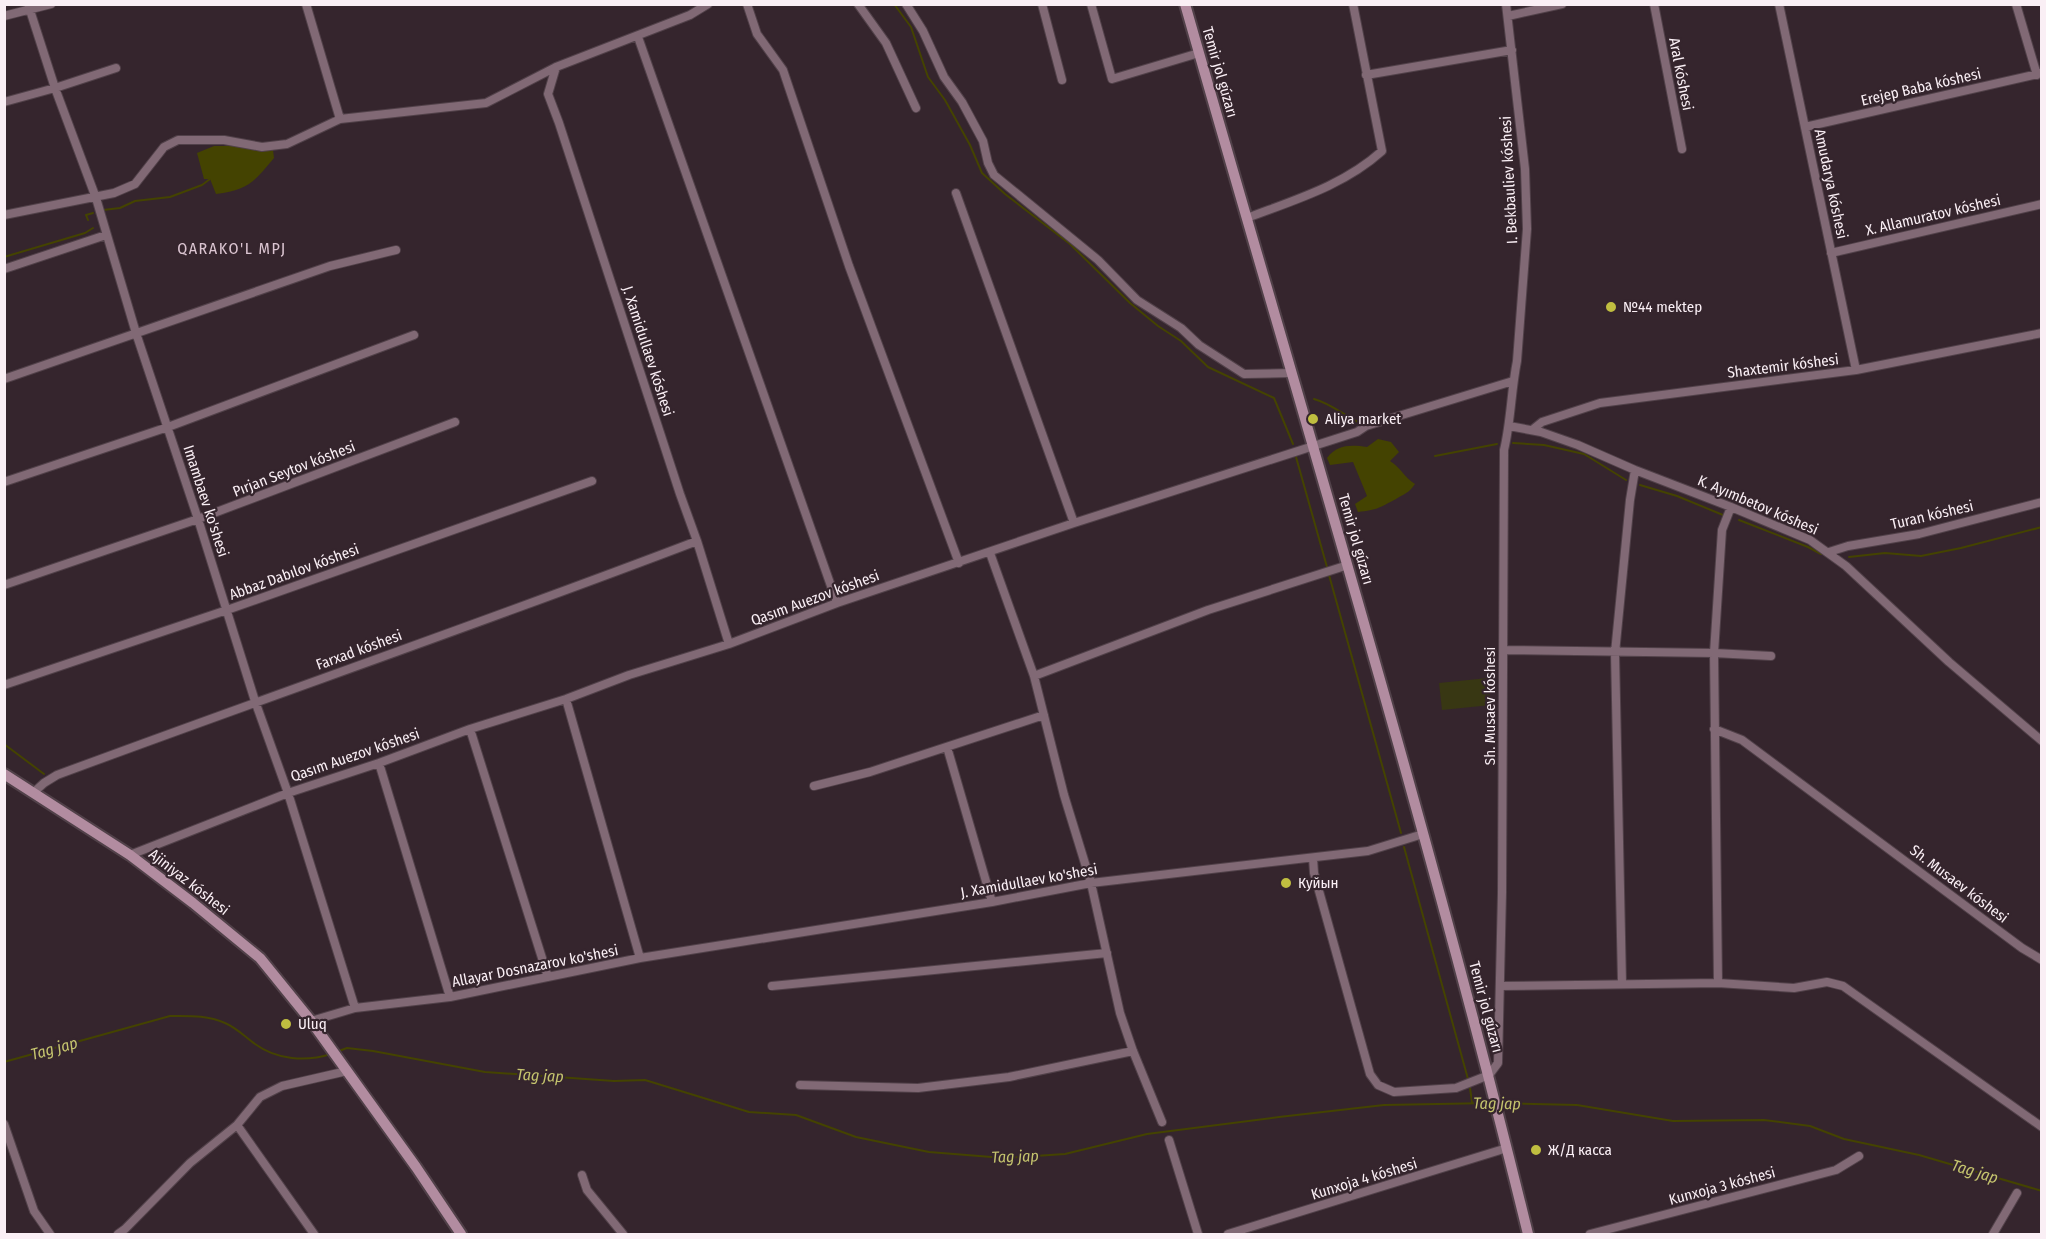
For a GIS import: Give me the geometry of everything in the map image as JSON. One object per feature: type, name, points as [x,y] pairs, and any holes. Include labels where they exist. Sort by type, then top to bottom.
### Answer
[{"type":"street","points":[[4,16],[29,7],[51,4]]},
{"type":"street","points":[[306,4],[340,118]]},
{"type":"street","points":[[4,216],[96,198],[135,184],[164,147],[178,140],[224,140],[262,147],[287,144],[340,118],[486,103],[556,67],[690,15],[708,4]]},
{"type":"street","points":[[747,4],[757,34],[783,70],[849,266],[959,563]]},
{"type":"street","points":[[858,4],[886,43],[916,108]]},
{"type":"street","points":[[906,4],[923,31],[944,77],[962,102],[983,141],[988,163],[994,176],[1098,260],[1137,300],[1180,328],[1199,345],[1244,374],[1292,373]]},
{"type":"street","points":[[1042,4],[1062,80]]},
{"type":"street","points":[[1090,4],[1112,79],[1198,53]]},
{"type":"street","name":"Temir jol gúzarı","points":[[1185,4],[1348,565],[1507,1148]]},
{"type":"street","points":[[1247,218],[1329,187],[1366,165],[1382,151],[1353,4]]},
{"type":"street","name":"I. Bekbauliev kóshesi","points":[[1506,4],[1525,169],[1527,230],[1517,361],[1509,426]]},
{"type":"street","points":[[1508,16],[1562,4]]},
{"type":"street","name":"Aral kóshesi","points":[[1654,4],[1682,149]]},
{"type":"street","name":"Amudarya kóshesi","points":[[1779,4],[1856,370]]},
{"type":"street","points":[[2016,4],[2039,74]]},
{"type":"street","name":"Imambaev ko'shesi","points":[[29,7],[55,88],[96,198],[136,333],[255,701],[288,793],[355,1008]]},
{"type":"street","points":[[638,36],[837,603]]},
{"type":"street","points":[[1366,75],[1512,50]]},
{"type":"street","name":"J. Xamidullaev kóshesi","points":[[556,67],[548,94],[573,164],[729,644]]},
{"type":"street","points":[[4,102],[116,68]]},
{"type":"street","name":"Erejep Baba kóshesi","points":[[1805,127],[2039,74]]},
{"type":"street","points":[[956,193],[1074,523]]},
{"type":"street","name":"X. Allamuratov kóshesi","points":[[1831,253],[2042,204]]},
{"type":"street","points":[[4,269],[106,235]]},
{"type":"street","points":[[4,379],[330,266],[396,250]]},
{"type":"street","name":"Shaxtemir kóshesi","points":[[1532,430],[1542,422],[1600,403],[1856,370],[2042,333]]},
{"type":"street","points":[[4,482],[168,427],[414,335]]},
{"type":"street","name":"Qasım Auezov kóshesi","points":[[130,855],[288,793],[379,763],[470,729],[566,699],[629,675],[729,644],[837,603],[1074,523],[1357,432],[1366,426],[1513,381]]},
{"type":"street","name":"Pırjan Seytov kóshesi","points":[[4,585],[198,519],[455,422]]},
{"type":"street","name":"K. Ayımbetov kóshesi","points":[[1509,426],[1532,430],[1578,445],[1810,540],[1846,566],[1949,662],[2042,741]]},
{"type":"street","name":"Sh. Musaev kóshesi","points":[[1490,1079],[1498,1063],[1502,881],[1504,450],[1509,426]]},
{"type":"street","points":[[1622,983],[1615,653],[1635,470]]},
{"type":"street","name":"Abbaz Dabılov kóshesi","points":[[4,686],[592,481]]},
{"type":"street","name":"Turan kóshesi","points":[[1829,552],[1848,546],[1919,534],[2042,501]]},
{"type":"street","points":[[1718,983],[1714,653],[1722,530],[1731,507]]},
{"type":"street","name":"Farxad kóshesi","points":[[33,793],[57,775],[697,541]]},
{"type":"street","points":[[990,553],[1034,676],[1064,795],[1091,883],[1120,1013],[1162,1122]]},
{"type":"street","points":[[1034,676],[1208,610],[1348,565]]},
{"type":"street","points":[[1504,650],[1771,656]]},
{"type":"street","name":"Allayar Dosnazarov ko'shesi","points":[[311,1021],[355,1008],[450,997],[640,958],[566,699]]},
{"type":"street","points":[[814,786],[870,772],[1044,715]]},
{"type":"street","points":[[470,729],[548,977]]},
{"type":"street","name":"Sh. Musaev kóshesi","points":[[1714,729],[1743,740],[2022,948],[2042,960]]},
{"type":"street","points":[[947,747],[993,903]]},
{"type":"street","points":[[379,763],[450,997]]},
{"type":"street","name":"Ajiniyaz kóshesi","points":[[4,774],[130,855],[260,958],[311,1021],[344,1067]]},
{"type":"street","name":"J. Xamidullaev ko'shesi","points":[[640,958],[993,903],[1091,883],[1368,850],[1423,834]]},
{"type":"street","points":[[1313,858],[1314,873],[1370,1074],[1378,1084],[1394,1092],[1456,1088],[1490,1079]]},
{"type":"street","points":[[772,986],[1107,953]]},
{"type":"street","points":[[1500,986],[1718,983],[1794,988],[1827,982],[1843,986],[2042,1127]]},
{"type":"street","points":[[800,1084],[918,1088],[1009,1077],[1133,1051]]},
{"type":"street","points":[[118,1234],[190,1162],[237,1125],[260,1097],[274,1090],[344,1067],[461,1234]]},
{"type":"street","points":[[4,1124],[34,1211],[50,1234]]},
{"type":"street","points":[[237,1125],[314,1234]]},
{"type":"street","points":[[1169,1140],[1198,1234]]},
{"type":"street","points":[[1507,1148],[1528,1234]]},
{"type":"street","name":"Kunxoja 4 kóshesi","points":[[1228,1234],[1507,1148]]},
{"type":"street","name":"Kunxoja 3 kóshesi","points":[[1590,1234],[1836,1170],[1858,1156]]},
{"type":"street","points":[[582,1175],[588,1190],[623,1234]]},
{"type":"street","points":[[1993,1234],[2017,1193]]},
{"type":"shaded area","points":[[214,146],[242,146],[257,151],[273,150],[274,158],[249,184],[236,190],[216,194],[210,179],[204,179],[197,153]]},
{"type":"shaded area","points":[[1378,439],[1391,442],[1399,452],[1390,461],[1415,484],[1406,493],[1382,507],[1358,512],[1355,504],[1367,496],[1353,462],[1330,465],[1327,458],[1340,448],[1367,447]]},
{"type":"shaded area","points":[[1488,678],[1491,705],[1442,710],[1439,683]]},
{"type":"waterway","points":[[894,4],[911,27],[928,77],[945,100],[970,145],[982,173],[1005,194],[1070,244],[1130,303],[1181,341],[1208,367],[1274,398],[1293,444]]},
{"type":"waterway","points":[[103,210],[120,208],[135,201],[170,197],[202,185],[210,179]]},
{"type":"waterway","points":[[88,220],[86,215],[93,213]]},
{"type":"waterway","points":[[4,257],[85,233],[93,228]]},
{"type":"waterway","points":[[1314,399],[1360,423]]},
{"type":"waterway","points":[[1513,443],[1544,445],[1584,454],[1626,480]]},
{"type":"waterway","points":[[1435,456],[1497,444]]},
{"type":"waterway","points":[[1296,457],[1327,567]]},
{"type":"waterway","points":[[1640,485],[1677,496],[1723,515]]},
{"type":"waterway","points":[[1739,520],[1821,554]]},
{"type":"waterway","points":[[1849,557],[1885,553],[1921,556],[2042,527]]},
{"type":"waterway","points":[[1329,575],[1401,833]]},
{"type":"waterway","points":[[4,744],[44,774]]},
{"type":"waterway","points":[[1404,847],[1468,1079]]},
{"type":"waterway","name":"Tag jap","points":[[4,1062],[170,1016],[218,1020],[233,1027],[255,1044],[282,1056],[302,1059],[331,1054]]},
{"type":"waterway","name":"Tag jap","points":[[336,1052],[347,1048],[373,1051],[485,1072],[614,1081],[645,1080],[749,1112],[796,1115],[856,1137],[929,1152],[1004,1158],[1065,1154],[1147,1134],[1384,1105],[1492,1103]]},
{"type":"waterway","points":[[1470,1088],[1472,1102]]},
{"type":"waterway","name":"Tag jap","points":[[1497,1103],[1577,1105],[1673,1121],[1764,1120],[1810,1126],[1844,1139],[1919,1155],[2042,1191]]},
{"type":"place","name":"№44 mektep","points":[[1611,307]]},
{"type":"place","name":"Aliya market","points":[[1313,419]]},
{"type":"place","name":"Куйын","points":[[1286,883]]},
{"type":"place","name":"Uluq","points":[[286,1024]]},
{"type":"place","name":"Ж/Д касса","points":[[1536,1150]]},
{"type":"district","name":"QARAKO'L MPJ","points":[[232,248]]}]
